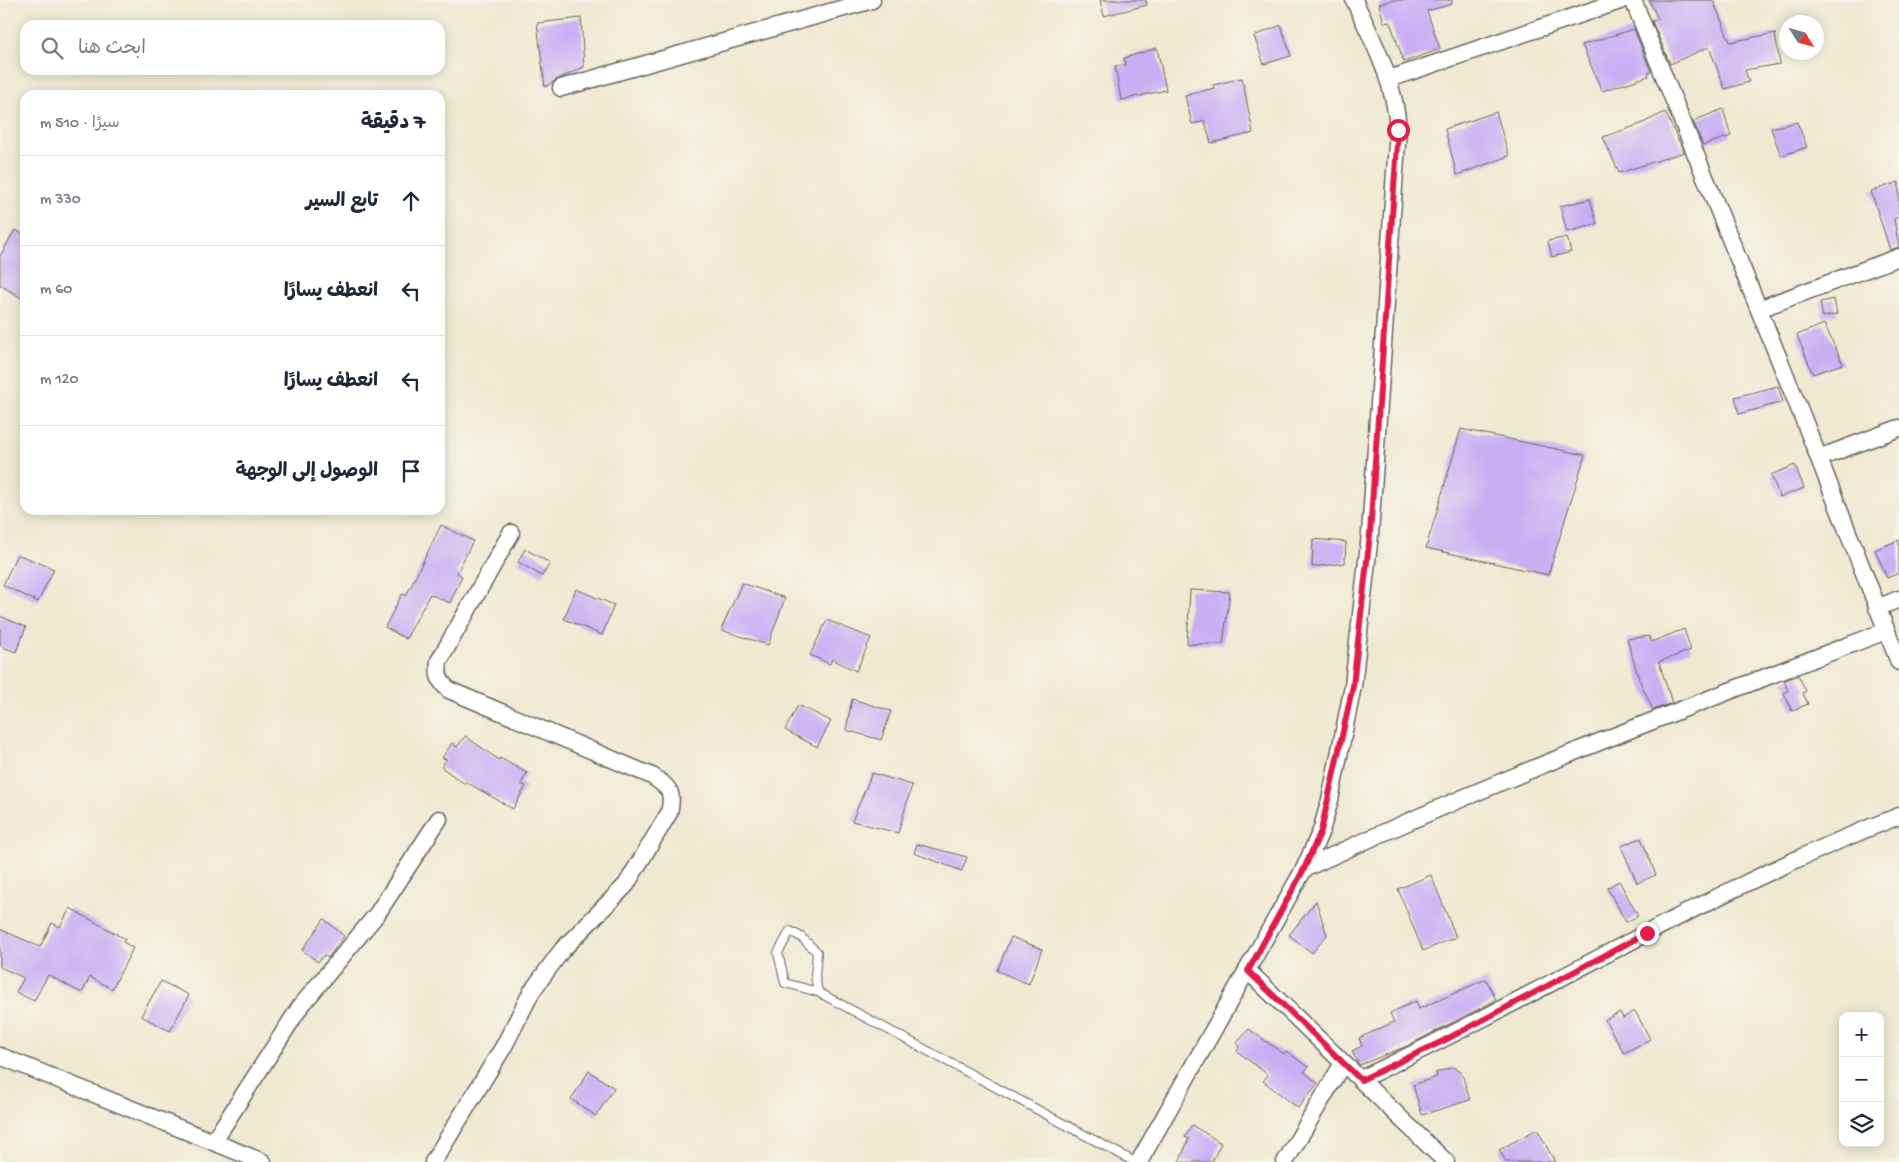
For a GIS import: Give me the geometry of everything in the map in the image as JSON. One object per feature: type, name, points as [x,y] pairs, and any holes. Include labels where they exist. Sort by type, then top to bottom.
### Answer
[{"type":"street","points":[[561,88],[872,0]]},
{"type":"street","points":[[1141,1161],[1304,869],[1321,831],[1353,686],[1370,534],[1398,130],[1397,106],[1390,79],[1354,0]]},
{"type":"street","points":[[1390,79],[1623,0]]},
{"type":"street","points":[[1634,0],[1819,458],[1899,662]]},
{"type":"street","points":[[1759,309],[1899,257]]},
{"type":"street","points":[[1819,458],[1899,428]]},
{"type":"street","points":[[433,1162],[504,1046],[532,991],[562,950],[626,885],[669,814],[672,800],[668,787],[652,776],[449,690],[440,682],[438,672],[440,661],[511,533]]},
{"type":"street","points":[[1877,608],[1899,600]]},
{"type":"street","points":[[1304,869],[1402,823],[1610,737],[1886,631]]},
{"type":"street","points":[[1361,1080],[1443,1041],[1647,933],[1771,872],[1833,842],[1899,816]]},
{"type":"street","points":[[214,1142],[300,1007],[377,914],[438,819]]},
{"type":"street","points":[[1248,971],[1445,1162]]},
{"type":"street","points":[[0,1056],[263,1162]]},
{"type":"street","points":[[1285,1162],[1343,1062]]},
{"type":"lane","points":[[818,992],[815,976],[817,952],[801,937],[790,931],[778,953],[785,983],[818,992],[1141,1161]]},
{"type":"building","points":[[1100,0],[1146,0],[1147,5],[1104,16]]},
{"type":"building","points":[[1393,0],[1452,0],[1452,4],[1427,11],[1440,49],[1404,62],[1390,22],[1384,23],[1379,4]]},
{"type":"building","points":[[1649,0],[1713,0],[1730,42],[1775,33],[1780,64],[1745,70],[1749,82],[1725,89],[1709,47],[1670,64],[1652,21],[1658,19]]},
{"type":"building","points":[[581,18],[584,67],[545,87],[537,23]]},
{"type":"building","points":[[1281,25],[1291,56],[1264,64],[1254,36]]},
{"type":"building","points":[[1634,29],[1651,72],[1648,73],[1649,76],[1602,91],[1582,45]]},
{"type":"building","points":[[1157,48],[1166,90],[1121,100],[1115,66],[1126,65],[1124,58]]},
{"type":"building","points":[[1242,78],[1253,133],[1211,143],[1205,121],[1192,124],[1185,96],[1214,88],[1213,85]]},
{"type":"building","points":[[1723,109],[1731,136],[1703,145],[1693,121]]},
{"type":"building","points":[[1496,112],[1509,156],[1457,175],[1445,129]]},
{"type":"building","points":[[1665,112],[1684,152],[1619,173],[1603,137],[1641,124]]},
{"type":"building","points":[[1797,122],[1807,147],[1781,156],[1771,128]]},
{"type":"building","points":[[1899,182],[1899,217],[1894,219],[1899,247],[1890,250],[1871,191]]},
{"type":"building","points":[[1590,199],[1597,224],[1567,232],[1560,206]]},
{"type":"building","points":[[15,230],[20,232],[20,297],[0,285],[0,256]]},
{"type":"building","points":[[1567,237],[1571,252],[1552,257],[1548,241]]},
{"type":"building","points":[[1834,299],[1837,314],[1823,317],[1820,302]]},
{"type":"building","points":[[1824,324],[1843,364],[1813,374],[1797,335]]},
{"type":"building","points":[[1778,386],[1783,402],[1739,414],[1735,397]]},
{"type":"building","points":[[1461,429],[1585,455],[1548,575],[1426,548]]},
{"type":"building","points":[[1795,465],[1804,488],[1780,497],[1771,475]]},
{"type":"building","points":[[441,525],[473,541],[457,573],[462,576],[450,603],[430,594],[406,639],[385,627],[402,594],[406,596]]},
{"type":"building","points":[[1313,539],[1346,542],[1345,563],[1312,567]]},
{"type":"building","points":[[1899,540],[1899,573],[1887,578],[1875,550]]},
{"type":"building","points":[[525,549],[550,563],[542,576],[518,562]]},
{"type":"building","points":[[17,554],[54,569],[38,602],[3,585]]},
{"type":"building","points":[[742,583],[785,598],[768,645],[721,630]]},
{"type":"building","points":[[576,589],[614,605],[602,635],[564,619]]},
{"type":"building","points":[[1190,590],[1230,592],[1223,644],[1187,644]]},
{"type":"building","points":[[0,616],[26,627],[16,652],[0,646]]},
{"type":"building","points":[[827,620],[871,638],[856,671],[832,659],[830,664],[810,655]]},
{"type":"building","points":[[1684,629],[1691,650],[1659,662],[1672,703],[1653,710],[1639,679],[1627,639],[1649,636],[1651,642]]},
{"type":"building","points":[[1798,675],[1806,691],[1803,693],[1808,704],[1792,711],[1784,693],[1788,691],[1784,681]]},
{"type":"building","points":[[852,699],[891,711],[881,740],[846,730]]},
{"type":"building","points":[[798,705],[831,721],[817,747],[785,730]]},
{"type":"building","points":[[465,736],[499,760],[500,758],[527,773],[521,784],[526,786],[513,809],[466,782],[465,784],[441,767],[447,759],[442,758],[452,743],[457,747]]},
{"type":"building","points":[[872,773],[912,785],[898,833],[852,821]]},
{"type":"building","points":[[1641,838],[1656,875],[1637,883],[1621,846]]},
{"type":"building","points":[[917,844],[967,857],[962,871],[914,853]]},
{"type":"building","points":[[1431,875],[1456,937],[1423,951],[1398,889]]},
{"type":"building","points":[[1619,881],[1638,916],[1626,922],[1607,888]]},
{"type":"building","points":[[1316,901],[1327,935],[1312,953],[1289,935]]},
{"type":"building","points":[[70,908],[125,939],[123,942],[133,948],[112,989],[90,977],[82,993],[48,975],[34,1001],[16,992],[24,978],[0,967],[0,929],[40,947],[52,923],[60,927]]},
{"type":"building","points":[[324,919],[344,936],[328,958],[324,955],[318,962],[302,950]]},
{"type":"building","points":[[1011,937],[1042,949],[1029,984],[997,971]]},
{"type":"building","points":[[1486,979],[1496,1000],[1407,1046],[1360,1065],[1358,1063],[1352,1051],[1362,1046],[1359,1038],[1394,1022],[1390,1013],[1416,1001],[1419,1009]]},
{"type":"building","points":[[161,981],[189,995],[170,1031],[141,1016]]},
{"type":"building","points":[[1635,1011],[1650,1039],[1624,1053],[1605,1020],[1620,1012],[1623,1018]]},
{"type":"building","points":[[1249,1029],[1284,1054],[1286,1051],[1308,1067],[1304,1072],[1318,1083],[1298,1108],[1263,1081],[1268,1075],[1237,1051],[1239,1048],[1237,1043]]},
{"type":"building","points":[[1453,1067],[1462,1074],[1470,1100],[1422,1115],[1413,1085],[1437,1077],[1436,1073]]},
{"type":"building","points":[[589,1071],[614,1088],[596,1116],[571,1099]]},
{"type":"building","points":[[1192,1125],[1221,1143],[1212,1162],[1179,1162],[1189,1139],[1185,1137]]},
{"type":"building","points":[[1537,1129],[1555,1162],[1506,1162],[1499,1150]]},
{"type":"route","points":[[1398,130],[1370,534],[1353,686],[1330,800],[1321,831],[1304,869],[1248,971],[1361,1080],[1443,1041],[1647,933]]}]
